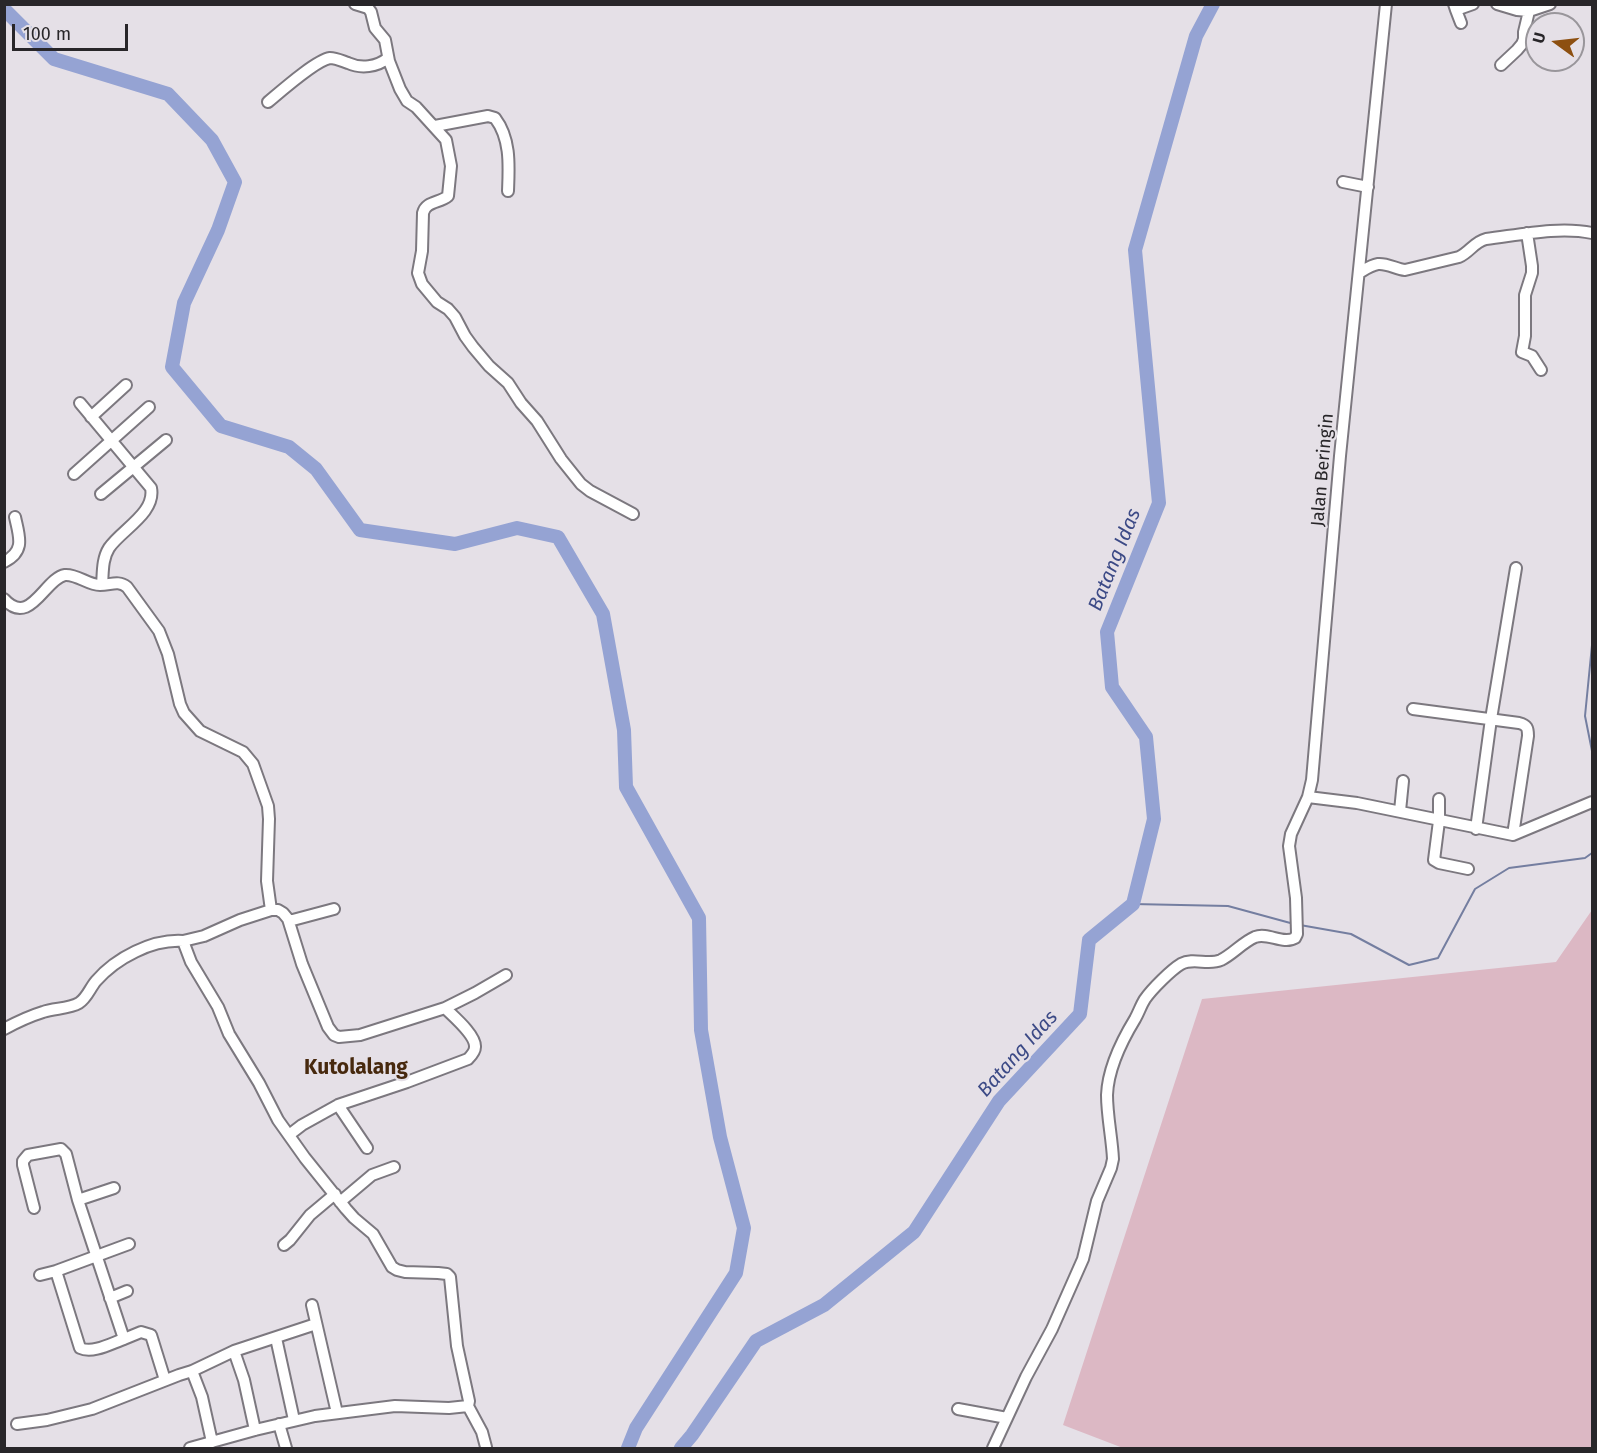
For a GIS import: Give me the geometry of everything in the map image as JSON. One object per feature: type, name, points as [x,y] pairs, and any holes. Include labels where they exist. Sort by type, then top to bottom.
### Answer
[{"type":"street","points":[[355,4],[368,8],[371,12],[375,28],[386,40],[388,58],[400,89],[407,100],[435,126],[448,145],[451,166],[448,195],[424,208],[422,251],[418,273],[422,284],[436,302],[448,309],[473,347],[508,383],[581,484],[596,495],[633,514]]},
{"type":"street","name":"Jalan Beringin","points":[[1006,1418],[1052,1329],[1086,1252],[1097,1201],[1112,1168],[1107,1094],[1121,1043],[1141,1006],[1150,993],[1172,971],[1185,962],[1209,963],[1221,960],[1257,936],[1290,941],[1297,934],[1289,840],[1308,797],[1312,780],[1340,456],[1386,4]]},
{"type":"street","points":[[1461,23],[1455,7],[1473,4]]},
{"type":"street","points":[[1497,4],[1529,11],[1550,4]]},
{"type":"street","points":[[1501,65],[1522,44],[1529,11]]},
{"type":"street","points":[[267,102],[305,72],[326,59],[336,59],[359,67],[379,64],[388,58]]},
{"type":"street","points":[[435,126],[488,116],[495,118],[503,133],[509,155],[508,191]]},
{"type":"street","points":[[1343,182],[1368,187]]},
{"type":"street","points":[[1359,273],[1375,265],[1405,270],[1459,257],[1479,240],[1527,233],[1572,231],[1593,233]]},
{"type":"street","points":[[1527,233],[1532,273],[1525,295],[1525,336],[1521,350],[1532,356],[1541,370]]},
{"type":"street","points":[[91,417],[126,385]]},
{"type":"street","points":[[80,403],[151,488],[151,500],[138,519],[109,549],[103,564],[102,585]]},
{"type":"street","points":[[74,474],[149,407]]},
{"type":"street","points":[[101,494],[166,440]]},
{"type":"street","points":[[4,562],[13,557],[19,546],[20,538],[15,517]]},
{"type":"street","points":[[1476,829],[1491,719],[1516,568]]},
{"type":"street","points":[[4,599],[18,608],[27,606],[64,575],[102,585],[117,582],[124,585],[159,631],[168,654],[184,713],[200,731],[243,752],[253,764],[269,819],[267,881],[272,910]]},
{"type":"street","points":[[1413,710],[1526,725],[1528,736],[1513,835]]},
{"type":"street","points":[[1400,811],[1403,781]]},
{"type":"street","points":[[1308,797],[1335,799],[1400,811],[1476,829],[1513,835],[1593,802]]},
{"type":"street","points":[[1439,799],[1434,860],[1468,869]]},
{"type":"street","points":[[289,921],[334,909]]},
{"type":"street","points":[[4,1029],[43,1012],[77,1004],[86,996],[96,980],[130,955],[170,940],[183,941],[204,936],[240,920],[272,910],[283,913],[289,921],[302,964],[328,1027],[334,1035],[339,1037],[360,1035],[445,1008],[506,975]]},
{"type":"street","points":[[183,941],[191,962],[218,1007],[240,1054],[259,1083],[278,1120],[354,1218],[373,1234],[392,1267],[405,1272],[438,1273],[450,1277],[457,1346],[469,1401],[468,1406],[482,1432],[486,1447]]},
{"type":"street","points":[[289,1135],[338,1105],[468,1059],[475,1048],[473,1038],[445,1008]]},
{"type":"street","points":[[338,1105],[367,1148]]},
{"type":"street","points":[[34,1208],[23,1161],[28,1155],[58,1148],[64,1150],[96,1257],[124,1339]]},
{"type":"street","points":[[284,1245],[310,1215],[372,1175],[394,1167]]},
{"type":"street","points":[[78,1200],[114,1188]]},
{"type":"street","points":[[40,1275],[129,1244]]},
{"type":"street","points":[[56,1271],[80,1348],[86,1351],[141,1332],[151,1335],[165,1380]]},
{"type":"street","points":[[110,1298],[127,1291]]},
{"type":"street","points":[[312,1305],[337,1413]]},
{"type":"street","points":[[17,1424],[47,1420],[92,1409],[192,1371],[234,1351],[316,1324]]},
{"type":"street","points":[[276,1338],[294,1420]]},
{"type":"street","points":[[234,1351],[244,1380],[255,1430]]},
{"type":"street","points":[[192,1371],[202,1397],[212,1442]]},
{"type":"street","points":[[190,1449],[294,1420],[337,1413],[395,1406],[449,1408],[468,1406]]},
{"type":"street","points":[[958,1409],[1006,1418],[993,1449]]},
{"type":"street","points":[[279,1425],[286,1449]]},
{"type":"shaded area","points":[[1592,910],[1592,1448],[1123,1448],[1063,1425],[1202,999],[1556,962]]},
{"type":"waterway","name":"Batang Idas","points":[[681,1448],[756,1341],[824,1305],[914,1232],[999,1101],[1080,1014],[1089,940],[1133,904],[1154,819],[1146,737],[1112,687],[1107,632],[1159,503],[1135,250],[1196,36],[1213,4]]},
{"type":"waterway","points":[[4,9],[54,59],[168,94],[212,140],[235,182],[218,230],[184,303],[172,367],[221,426],[289,447],[316,469],[360,530],[455,544],[517,528],[558,537],[603,614],[624,730],[626,787],[699,918],[701,1030],[720,1137],[744,1228],[736,1273],[636,1428],[628,1448]]},
{"type":"waterway","points":[[1592,645],[1585,716],[1592,751]]},
{"type":"waterway","points":[[1300,925],[1351,934],[1409,965],[1438,958],[1475,889],[1509,868],[1585,858],[1592,853]]},
{"type":"waterway","points":[[1133,904],[1228,906],[1294,924]]},
{"type":"district","name":"Kutolalang","points":[[356,1068]]}]
